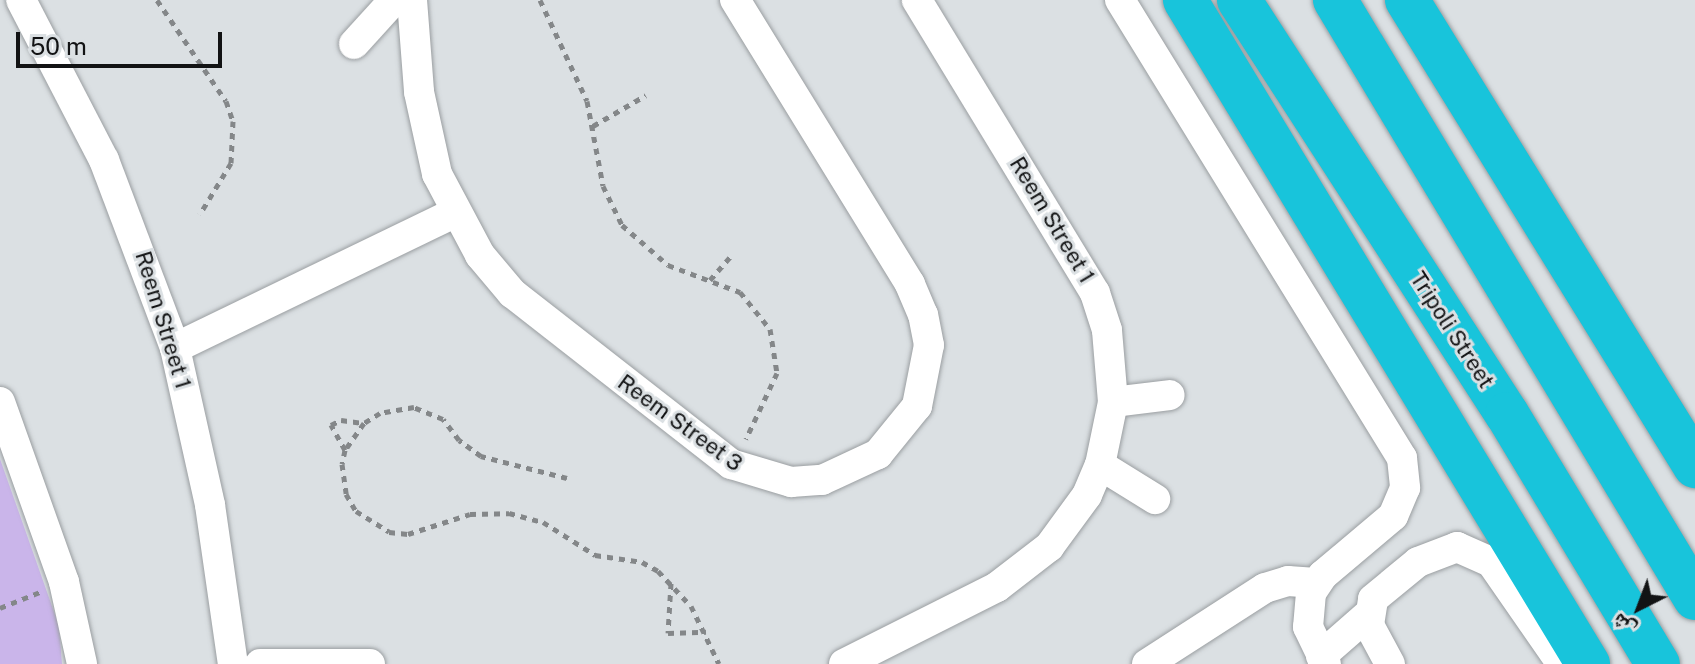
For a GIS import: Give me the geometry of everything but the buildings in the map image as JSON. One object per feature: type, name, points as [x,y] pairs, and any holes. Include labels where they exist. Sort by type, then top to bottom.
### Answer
[{"type":"highway","points":[[1185,0],[1588,664]]},
{"type":"highway","name":"Tripoli Street","points":[[1239,0],[1507,414],[1658,664]]},
{"type":"highway","points":[[1335,0],[1695,598]]},
{"type":"highway","points":[[1407,0],[1695,466]]},
{"type":"street","name":"Reem Street 1","points":[[21,0],[104,160],[175,348],[210,505],[233,664]]},
{"type":"street","points":[[354,44],[394,0]]},
{"type":"street","name":"Reem Street 3","points":[[412,0],[426,134],[454,213],[512,293],[731,464],[791,482],[852,470],[889,443],[917,406],[929,345],[910,284],[735,0]]},
{"type":"street","name":"Reem Street 1","points":[[844,664],[1024,568],[1070,522],[1100,465],[1113,402],[1107,330],[1095,293],[917,0]]},
{"type":"street","points":[[1120,0],[1402,458],[1405,488],[1393,516],[1316,583],[1307,615],[1324,660],[1369,614],[1377,591],[1418,562],[1445,548],[1470,548],[1491,562],[1562,664]]},
{"type":"street","points":[[175,348],[454,213]]},
{"type":"street","points":[[1113,402],[1170,395]]},
{"type":"street","points":[[0,402],[64,582],[82,664]]},
{"type":"street","points":[[1100,465],[1155,499]]},
{"type":"street","points":[[1147,664],[1265,588],[1288,581],[1316,583]]},
{"type":"street","points":[[1369,614],[1372,637],[1390,664]]},
{"type":"street","points":[[260,664],[370,664]]},
{"type":"path","points":[[157,0],[226,101],[233,121],[231,163],[200,214]]},
{"type":"path","points":[[540,0],[566,48],[593,126],[603,186],[622,225],[668,265],[710,280],[751,302],[770,329],[778,358],[773,389],[731,464]]},
{"type":"path","points":[[593,126],[646,95]]},
{"type":"path","points":[[710,280],[733,254]]},
{"type":"path","points":[[567,478],[481,456],[429,411],[399,408],[364,423],[341,420],[331,425],[345,450],[346,494],[371,525],[389,532],[408,534],[470,514],[509,513],[543,522],[595,555],[642,562],[671,583],[706,632],[719,664]]},
{"type":"path","points":[[345,450],[364,423]]},
{"type":"path","points":[[0,608],[64,582]]},
{"type":"path","points":[[671,583],[668,633],[706,632]]},
{"type":"shaded area","points":[[0,459],[59,626],[62,664],[0,664]]}]
